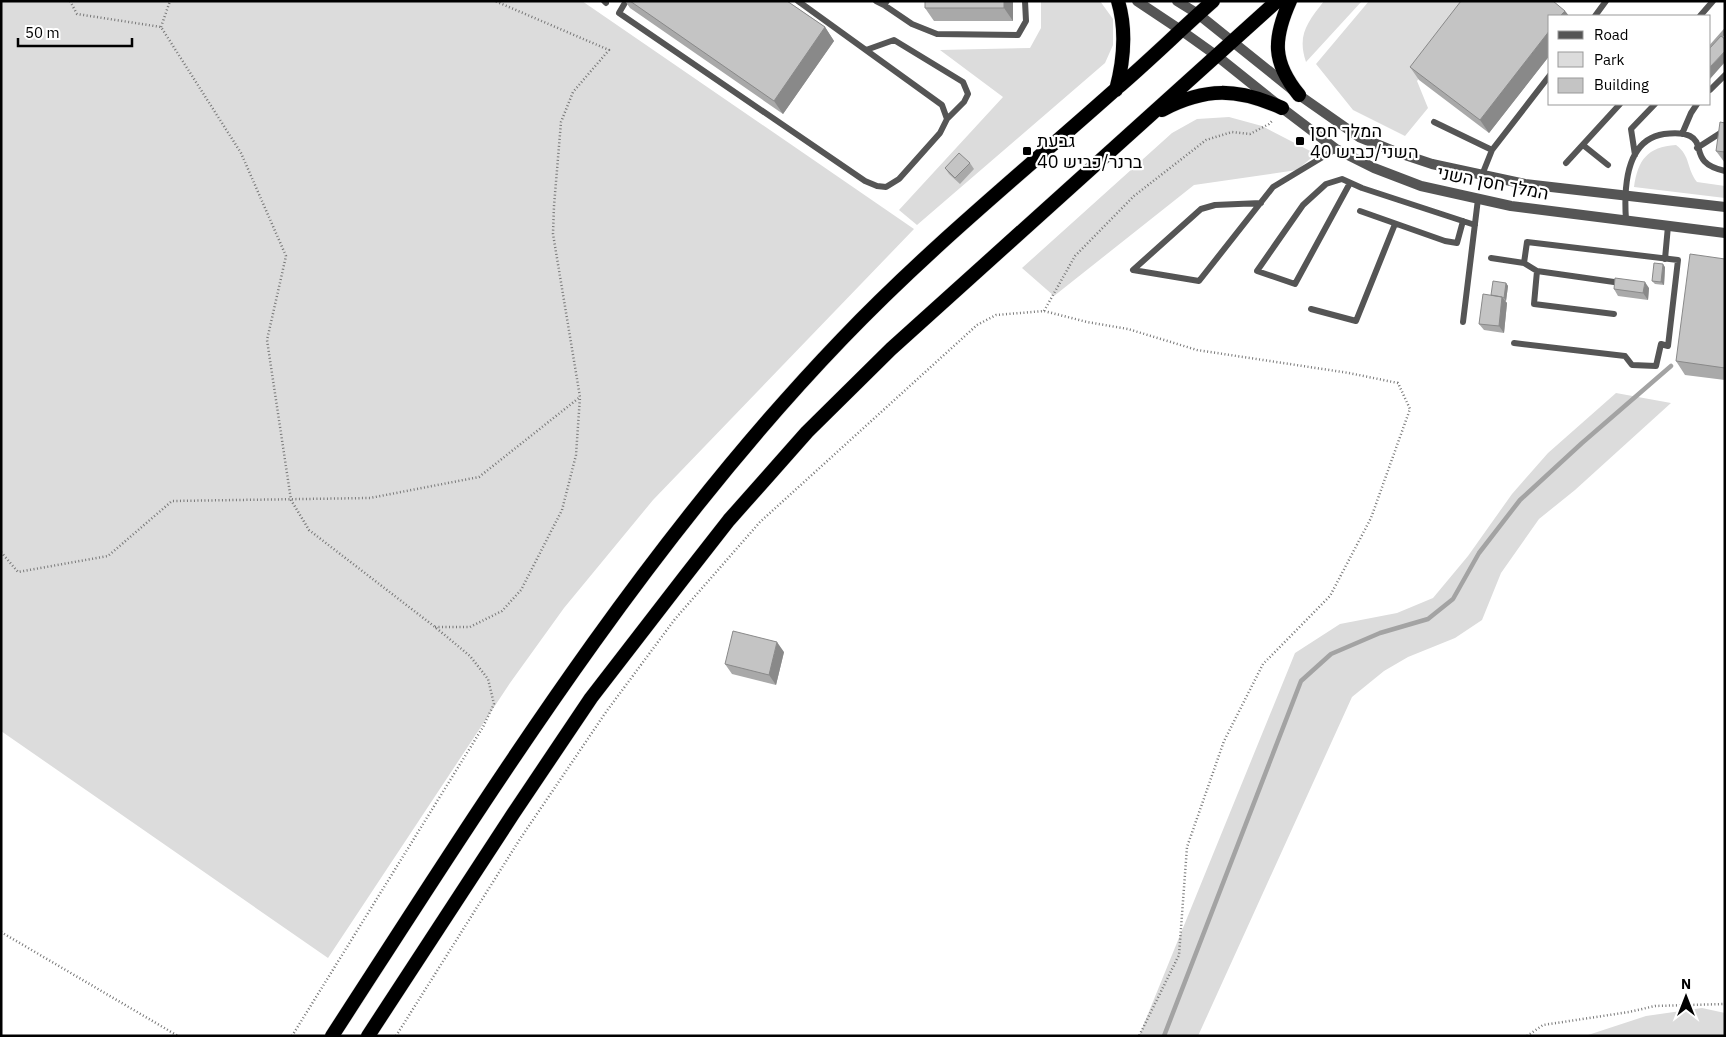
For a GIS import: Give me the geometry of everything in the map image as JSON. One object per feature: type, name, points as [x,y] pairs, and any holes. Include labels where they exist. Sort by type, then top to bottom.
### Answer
[{"type":"highway","points":[[1116,90],[1122,65],[1124,34],[1118,1]]},
{"type":"highway","points":[[332,1036],[540,719],[611,619],[695,508],[771,418],[841,339],[916,265],[981,206],[1116,90],[1212,1]]},
{"type":"highway","points":[[368,1036],[570,729],[644,627],[729,520],[807,432],[891,349],[1277,1]]},
{"type":"highway","points":[[1290,1],[1279,32],[1279,62],[1283,73],[1299,95]]},
{"type":"highway","points":[[1144,121],[1164,109],[1212,93],[1228,92],[1246,95],[1262,99],[1282,108]]},
{"type":"street","name":"המלך חסן השני","points":[[1137,1],[1182,30],[1336,148],[1374,168],[1421,186],[1511,206],[1725,233]]},
{"type":"street","name":"המלך חסן השני","points":[[1178,1],[1198,14],[1299,95],[1359,137],[1432,164],[1482,176],[1525,184],[1725,207]]},
{"type":"lane","points":[[626,1],[619,13],[865,181],[877,186],[886,187],[899,179],[940,133],[947,119],[964,102],[968,94],[963,82],[894,40],[866,50]]},
{"type":"lane","points":[[798,1],[942,104],[947,119]]},
{"type":"lane","points":[[808,8],[813,1]]},
{"type":"lane","points":[[876,1],[885,3],[912,24],[937,34],[1018,35],[1026,21],[1025,1]]},
{"type":"lane","points":[[1596,15],[1606,1]]},
{"type":"lane","points":[[1701,15],[1713,1]]},
{"type":"lane","points":[[1711,89],[1725,75]]},
{"type":"lane","points":[[1482,176],[1492,150],[1548,78]]},
{"type":"lane","points":[[1566,163],[1619,105]]},
{"type":"lane","points":[[1634,155],[1631,129],[1653,105]]},
{"type":"lane","points":[[1682,134],[1696,105]]},
{"type":"lane","points":[[1434,122],[1492,150]]},
{"type":"lane","points":[[1697,148],[1725,130]]},
{"type":"lane","points":[[1626,220],[1625,195],[1629,167],[1634,155],[1644,144],[1659,135],[1677,132],[1689,136],[1695,140],[1697,148],[1706,164],[1713,168],[1725,170]]},
{"type":"lane","points":[[1583,145],[1608,165]]},
{"type":"lane","points":[[1261,203],[1215,205],[1201,209],[1132,270],[1199,281],[1274,187],[1336,148]]},
{"type":"lane","points":[[1350,182],[1295,284],[1257,271],[1303,205],[1326,184],[1342,179],[1350,182],[1362,188],[1475,225]]},
{"type":"lane","points":[[1463,322],[1478,199]]},
{"type":"lane","points":[[1360,211],[1457,243],[1463,221]]},
{"type":"lane","points":[[1311,309],[1356,321],[1396,224]]},
{"type":"lane","points":[[1665,258],[1668,226]]},
{"type":"lane","points":[[1514,343],[1625,356],[1632,365],[1656,366],[1661,344],[1668,346],[1678,260],[1527,242],[1524,263]]},
{"type":"lane","points":[[1491,258],[1524,263],[1537,271],[1614,282]]},
{"type":"lane","points":[[1537,271],[1534,304],[1614,314]]},
{"type":"path","points":[[70,1],[76,14],[161,27],[241,153],[286,256],[267,340],[291,500],[308,530],[435,626],[470,656],[488,679],[494,704],[483,727],[292,1036]]},
{"type":"path","points":[[161,27],[170,1]]},
{"type":"path","points":[[435,626],[470,626],[502,611],[521,590],[562,510],[576,455],[580,397],[553,234],[561,122],[573,92],[610,50],[495,1]]},
{"type":"path","points":[[1044,311],[1075,256],[1134,196],[1206,140],[1232,132],[1250,134],[1269,124],[1282,108]]},
{"type":"path","points":[[396,1036],[520,839],[606,712],[675,619],[760,522],[977,325],[996,315],[1044,311],[1087,322],[1128,328],[1197,350],[1349,372],[1398,383],[1410,409],[1371,518],[1330,596],[1263,664],[1224,741],[1187,848],[1179,955],[1139,1036]]},
{"type":"path","points":[[1,552],[18,572],[108,556],[172,501],[370,498],[479,477],[580,397]]},
{"type":"path","points":[[1,932],[178,1036]]},
{"type":"path","points":[[1527,1036],[1543,1025],[1629,1012],[1655,1006],[1725,1004]]},
{"type":"green space","points":[[1,1],[582,1],[914,229],[653,500],[564,608],[510,683],[328,958],[1,731]]},
{"type":"green space","points":[[1041,1],[1100,1],[1113,19],[1113,45],[1105,63],[917,225],[899,210],[1003,97],[940,50],[1030,48],[1041,28]]},
{"type":"green space","points":[[1324,1],[1362,1],[1306,62],[1303,53],[1305,30]]},
{"type":"green space","points":[[1369,1],[1477,1],[1417,81],[1428,108],[1405,136],[1353,110],[1316,64]]},
{"type":"green space","points":[[1229,117],[1262,126],[1316,154],[1297,170],[1194,185],[1054,296],[1022,268],[1172,133],[1197,119]]},
{"type":"green space","points":[[1676,145],[1684,153],[1697,182],[1725,186],[1725,198],[1634,187],[1641,162],[1651,152],[1666,146]]},
{"type":"green space","points":[[1616,393],[1671,403],[1575,490],[1539,519],[1501,573],[1482,620],[1455,638],[1408,657],[1384,671],[1352,697],[1198,1036],[1139,1036],[1295,653],[1340,624],[1397,613],[1433,598],[1468,556],[1512,494],[1548,453]]},
{"type":"green space","points":[[1702,1008],[1725,1013],[1725,1036],[1585,1036],[1646,1016]]},
{"type":"building","points":[[630,1],[787,1],[825,27],[774,101]]},
{"type":"building","points":[[925,1],[1004,1],[1004,8],[925,8]]},
{"type":"building","points":[[1461,1],[1553,1],[1565,11],[1561,15],[1548,15],[1548,33],[1480,120],[1410,67]]},
{"type":"building","points":[[1721,36],[1725,39],[1725,51],[1711,66],[1711,47]]},
{"type":"building","points":[[1720,122],[1725,123],[1725,152],[1716,151]]},
{"type":"building","points":[[959,153],[970,163],[955,178],[945,168]]},
{"type":"building","points":[[1690,254],[1725,259],[1725,368],[1676,361]]},
{"type":"building","points":[[1654,263],[1663,264],[1661,282],[1652,281]]},
{"type":"building","points":[[1615,278],[1645,282],[1643,293],[1614,289]]},
{"type":"building","points":[[1493,281],[1506,283],[1504,298],[1491,295]]},
{"type":"building","points":[[1483,294],[1502,297],[1499,326],[1479,324]]},
{"type":"building","points":[[733,631],[777,642],[769,675],[725,664]]},
{"type":"waterway","points":[[1711,47],[1725,31]]},
{"type":"waterway","points":[[1164,1036],[1301,681],[1331,654],[1380,633],[1428,619],[1453,599],[1479,553],[1520,500],[1671,366]]},
{"type":"place","name":"המלך חסן השני/כביש 40","points":[[1300,141]]},
{"type":"place","name":"גבעת ברנר/כביש 40","points":[[1027,151]]}]
